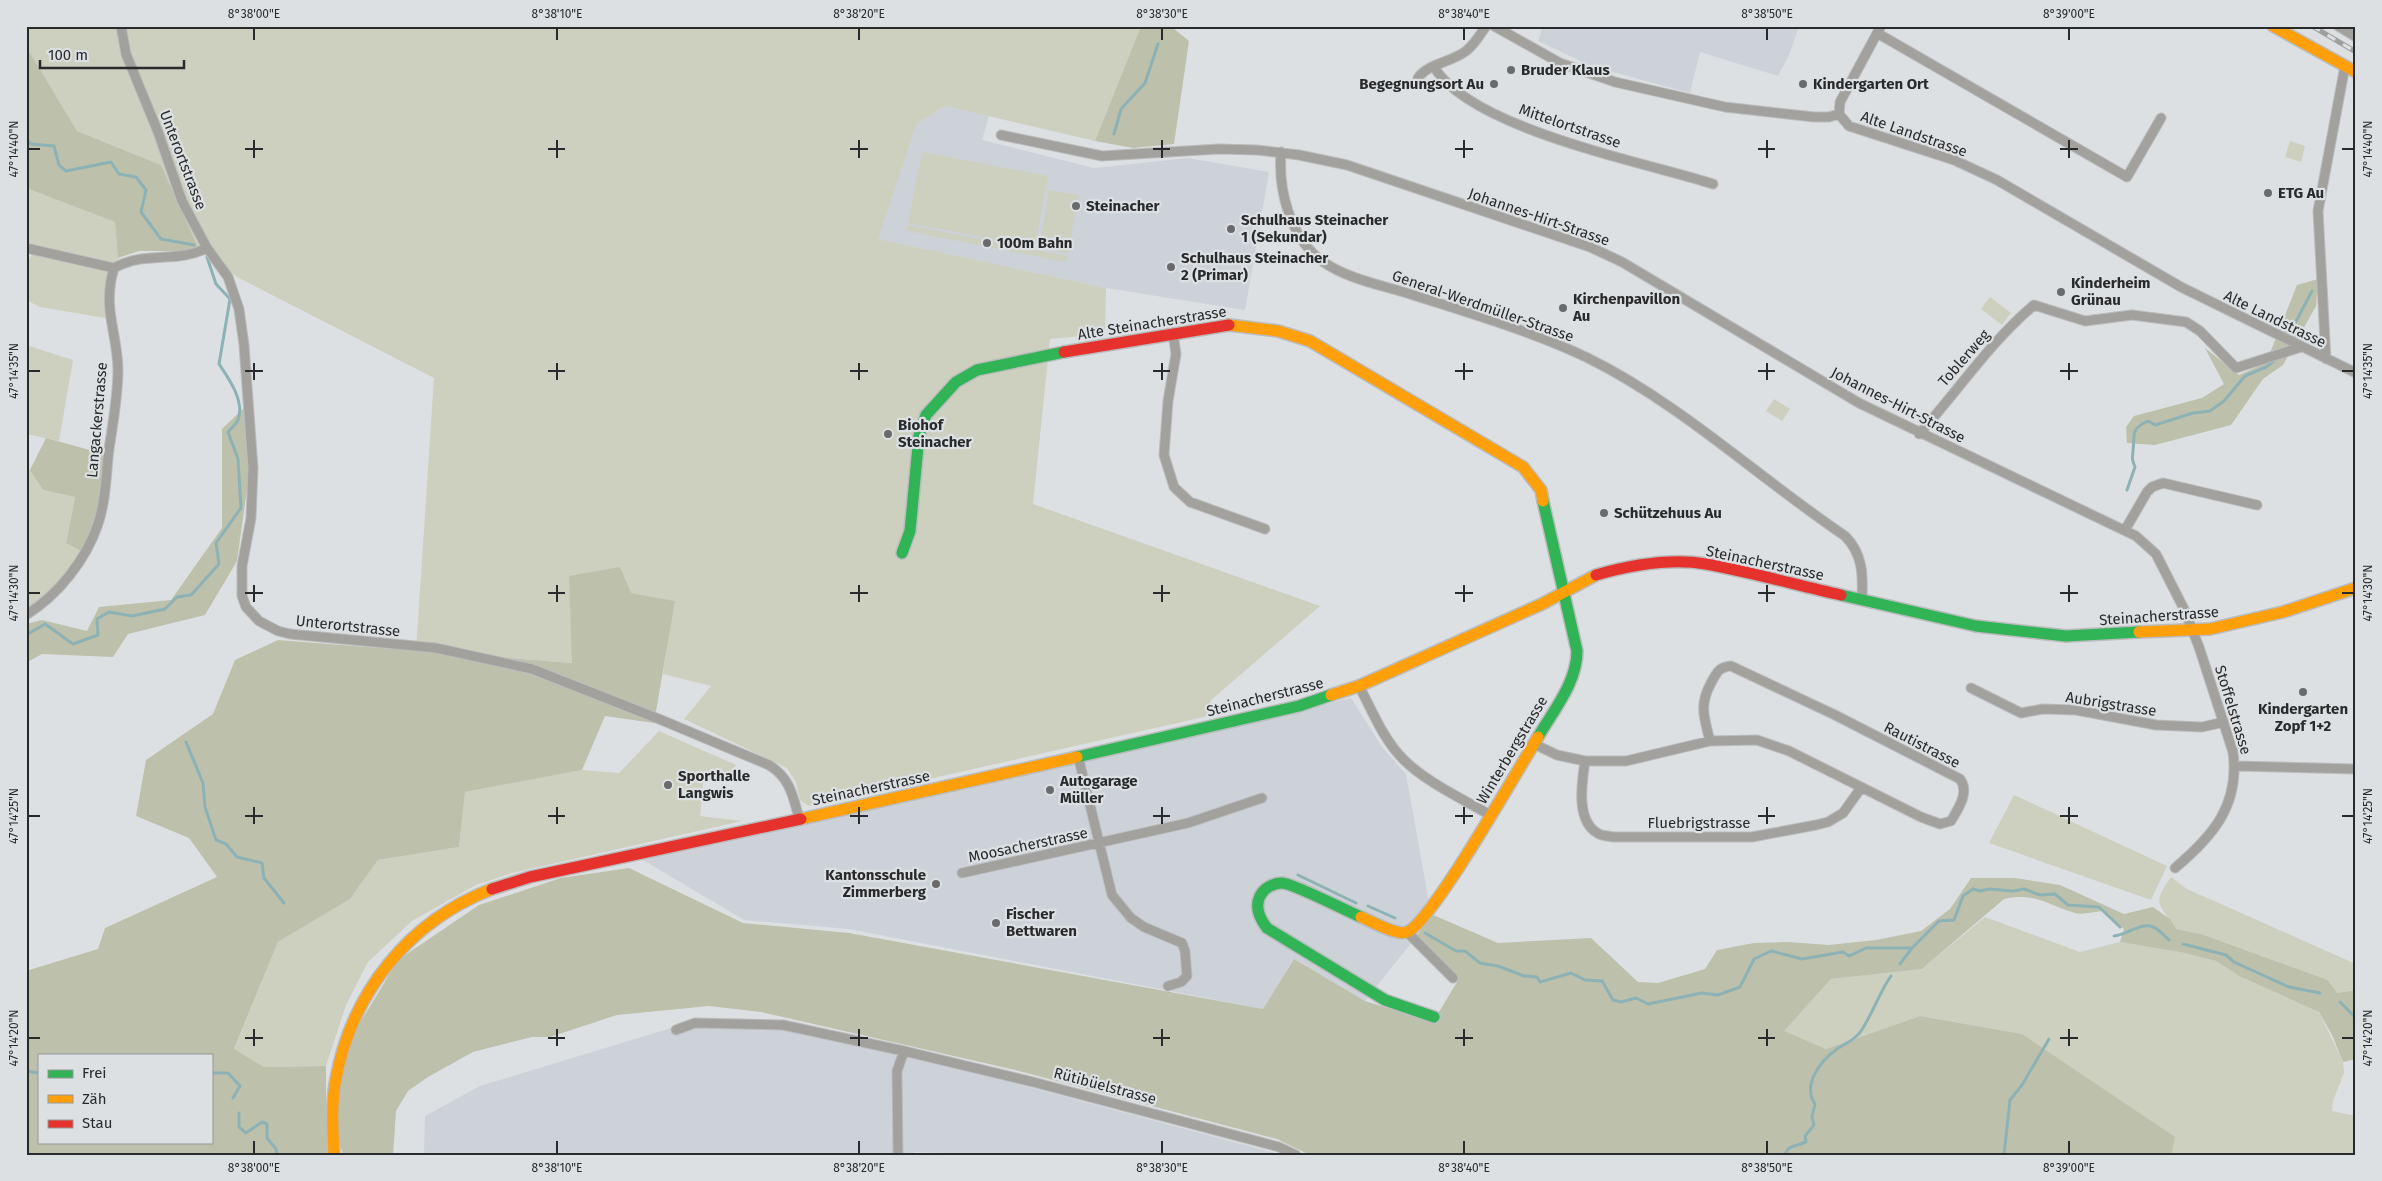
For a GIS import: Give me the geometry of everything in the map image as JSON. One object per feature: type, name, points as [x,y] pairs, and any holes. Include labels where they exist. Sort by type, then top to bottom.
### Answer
[{"type":"street","name":"Unterortstrasse","points":[[121,26],[126,54],[158,132],[182,201],[207,248],[228,277],[239,309],[254,493],[242,566],[241,584],[246,608],[259,621],[278,631],[290,634],[436,648],[532,669],[769,765],[780,772],[789,784],[799,818]]},
{"type":"street","points":[[1420,83],[1418,78],[1422,72],[1467,51],[1486,26]]},
{"type":"street","name":"Alte Landstrasse","points":[[1494,26],[1560,63],[1587,74],[1725,107],[1829,117],[1839,114],[1844,122],[1856,129],[1954,160],[1997,180],[2181,287],[2356,373]]},
{"type":"street","points":[[2273,26],[2356,72]]},
{"type":"street","points":[[2338,26],[2356,37]]},
{"type":"street","points":[[1839,114],[1841,98],[1879,30],[2128,177],[2161,118]]},
{"type":"street","points":[[2326,359],[2318,211],[2345,66]]},
{"type":"street","name":"Mittelortstrasse","points":[[1434,67],[1438,74],[1468,101],[1500,117],[1603,153],[1713,184]]},
{"type":"street","name":"Johannes-Hirt-Strasse","points":[[1001,135],[1102,156],[1219,149],[1281,152],[1347,166],[1590,246],[1622,262],[1811,371],[1851,399],[1919,434],[2136,536],[2156,554],[2170,578],[2192,630]]},
{"type":"street","name":"General-Werdmüller-Strasse","points":[[1281,152],[1282,177],[1293,224],[1304,244],[1323,262],[1354,277],[1547,340],[1588,358],[1642,388],[1845,536],[1854,545],[1860,557],[1862,600]]},
{"type":"street","points":[[26,248],[114,268],[128,260],[146,257],[186,256],[207,248]]},
{"type":"street","name":"Langackerstrasse","points":[[26,615],[43,604],[63,584],[85,553],[98,525],[103,503],[117,382],[117,356],[108,301],[114,268]]},
{"type":"street","name":"Toblerweg","points":[[1919,434],[1951,394],[2019,318],[2034,305],[2086,321],[2132,315],[2186,322],[2200,331],[2236,368],[2301,347]]},
{"type":"street","name":"Alte Steinacherstrasse","points":[[902,553],[910,531],[921,429],[926,415],[956,382],[977,370],[1000,364],[1173,333],[1230,325],[1246,325],[1278,331],[1310,341],[1523,467],[1541,490],[1563,592]]},
{"type":"street","points":[[1173,333],[1176,354],[1168,401],[1164,455],[1174,487],[1190,502],[1265,529]]},
{"type":"street","points":[[2124,530],[2147,492],[2152,487],[2163,483],[2257,505]]},
{"type":"street","name":"Steinacherstrasse","points":[[334,1155],[333,1092],[343,1045],[350,1026],[368,991],[391,958],[419,931],[437,918],[487,890],[530,877],[1263,715],[1359,686],[1542,604],[1580,582],[1609,570],[1655,563],[1679,562],[1721,567],[1976,626],[2044,635],[2101,636],[2192,630],[2250,621],[2356,588]]},
{"type":"street","name":"Winterbergstrasse","points":[[1408,932],[1422,918],[1445,888],[1567,689],[1577,663],[1573,628],[1563,592]]},
{"type":"street","name":"Stoffelstrasse","points":[[2175,868],[2203,843],[2218,823],[2231,793],[2235,766],[2234,752],[2192,630]]},
{"type":"street","name":"Rautistrasse","points":[[1731,666],[1741,668],[1960,779],[1964,788],[1962,798],[1951,821],[1940,824],[1921,818],[1773,744],[1740,739],[1710,740],[1703,710],[1704,695],[1718,670],[1731,666]]},
{"type":"street","points":[[1359,686],[1387,738],[1402,758],[1417,770],[1490,815]]},
{"type":"street","name":"Aubrigstrasse","points":[[1971,688],[2020,713],[2043,709],[2076,710],[2156,725],[2174,726],[2202,727],[2224,722]]},
{"type":"street","points":[[1534,744],[1557,755],[1585,761],[1626,761],[1710,740]]},
{"type":"street","name":"Moosacherstrasse","points":[[1078,756],[1112,895],[1131,918],[1144,927],[1178,940],[1184,946],[1187,976],[1181,982],[1168,986]]},
{"type":"street","name":"Fluebrigstrasse","points":[[1585,761],[1583,812],[1586,822],[1599,834],[1614,837],[1752,837],[1816,825],[1828,822],[1843,814],[1861,788]]},
{"type":"street","points":[[2235,766],[2356,768]]},
{"type":"street","name":"Moosacherstrasse","points":[[962,873],[1188,823],[1262,798]]},
{"type":"street","points":[[1434,1017],[1385,1000],[1267,928],[1258,916],[1257,905],[1261,893],[1269,886],[1284,883],[1391,930],[1399,933],[1408,932],[1453,978]]},
{"type":"street","name":"Rütibüelstrasse","points":[[676,1030],[695,1023],[783,1025],[1034,1082],[1271,1145],[1296,1155]]},
{"type":"street","points":[[898,1155],[897,1072],[904,1051]]},
{"type":"shaded area","points":[[1543,26],[1799,26],[1789,55],[1778,76],[1700,52],[1690,93],[1591,66],[1538,41]]},
{"type":"shaded area","name":"Steinacher","points":[[945,106],[989,116],[982,140],[1094,168],[1188,158],[1269,172],[1245,310],[1106,288],[877,239],[916,125]]},
{"type":"shaded area","points":[[1351,698],[1382,747],[1406,774],[1431,914],[1416,937],[1365,1001],[1294,959],[1263,1009],[849,929],[744,920],[638,857],[1057,768]]},
{"type":"shaded area","points":[[681,1025],[777,1026],[899,1052],[1282,1155],[995,1155],[915,1152],[907,1155],[424,1155],[425,1116],[480,1086]]},
{"type":"green space","points":[[26,26],[1141,26],[1095,141],[945,106],[916,125],[878,239],[1106,288],[1105,334],[1050,339],[1033,504],[1320,606],[1210,701],[1213,715],[809,806],[800,800],[796,782],[787,768],[684,719],[711,686],[663,674],[674,601],[631,593],[569,576],[573,663],[416,651],[434,378],[237,277],[198,247],[161,165],[77,131],[26,46]]},
{"type":"green space","points":[[1141,26],[1173,28],[1189,41],[1174,144],[1133,148],[1095,141]]},
{"type":"green space","points":[[26,46],[77,131],[161,165],[198,247],[192,251],[139,251],[118,258],[115,222],[26,188]]},
{"type":"green space","points":[[2290,141],[2305,146],[2301,162],[2285,157]]},
{"type":"green space","points":[[922,152],[1048,176],[1035,247],[908,223]]},
{"type":"green space","points":[[26,188],[115,222],[118,258],[114,268],[111,319],[40,307],[26,300],[26,264],[35,250],[26,248]]},
{"type":"green space","points":[[1049,190],[1079,195],[1068,253],[1039,248]]},
{"type":"green space","name":"100m Bahn","points":[[908,225],[1067,256],[1066,262],[907,231]]},
{"type":"green space","points":[[2318,279],[2316,306],[2283,365],[2263,379],[2231,425],[2155,445],[2127,443],[2126,427],[2134,416],[2202,398],[2224,384],[2205,348],[2239,375],[2266,363],[2297,285]]},
{"type":"green space","points":[[1990,297],[2011,313],[2002,325],[1981,309]]},
{"type":"green space","points":[[26,345],[73,360],[59,441],[26,434]]},
{"type":"green space","points":[[1774,399],[1790,409],[1782,421],[1766,411]]},
{"type":"green space","points":[[246,406],[250,468],[237,561],[205,615],[128,634],[113,657],[42,654],[26,663],[26,624],[42,620],[87,631],[99,607],[171,600],[222,528],[222,429]]},
{"type":"green space","points":[[46,438],[108,455],[103,503],[85,553],[66,543],[75,497],[43,490],[30,470]]},
{"type":"green space","points":[[26,469],[30,470],[43,490],[75,497],[66,542],[85,553],[63,584],[26,615]]},
{"type":"green space","points":[[620,567],[631,593],[675,601],[654,723],[605,716],[582,770],[465,792],[459,847],[378,860],[350,899],[278,942],[234,1049],[264,1067],[326,1066],[326,1124],[332,1155],[26,1155],[26,971],[98,949],[105,928],[217,877],[189,838],[136,816],[146,760],[213,714],[235,660],[278,640],[572,663],[569,576]]},
{"type":"green space","points":[[659,731],[736,765],[730,774],[704,771],[700,816],[742,821],[512,873],[476,885],[412,921],[368,962],[346,1005],[326,1066],[264,1067],[234,1050],[278,942],[350,899],[378,860],[459,847],[465,792],[582,770],[619,773]]},
{"type":"green space","points":[[2014,795],[2167,866],[2151,900],[1989,843]]},
{"type":"green space","points":[[629,868],[743,923],[849,933],[1263,1009],[1294,959],[1365,1001],[1433,1022],[1457,982],[1416,937],[1431,914],[1498,943],[1591,938],[1638,982],[1658,983],[1705,969],[1717,950],[1754,943],[1788,942],[1829,945],[1876,940],[1921,931],[1950,909],[1971,878],[2015,878],[2060,885],[2124,914],[2153,907],[2170,919],[2176,929],[2201,934],[2328,980],[2337,993],[2356,990],[2356,1059],[2343,1062],[2332,1035],[2319,1012],[2241,977],[2216,961],[2185,953],[2120,942],[2124,929],[2102,911],[2078,914],[2041,900],[2015,897],[2004,899],[1922,969],[1831,979],[1784,1031],[1826,1049],[1920,1016],[2022,1034],[2175,1137],[2171,1155],[1310,1155],[1277,1139],[1015,1070],[761,1012],[709,1006],[617,1015],[550,1037],[532,1037],[473,1052],[428,1077],[408,1091],[396,1111],[393,1155],[343,1155],[334,1124],[349,1041],[398,960],[479,905],[561,878]]},
{"type":"green space","points":[[2171,877],[2187,889],[2356,964],[2356,990],[2337,993],[2328,980],[2201,934],[2175,929],[2162,909],[2159,899]]},
{"type":"green space","points":[[1985,917],[2080,952],[2120,942],[2186,953],[2216,961],[2241,977],[2319,1012],[2343,1062],[2344,1073],[2333,1101],[2332,1111],[2356,1116],[2356,1155],[2171,1155],[2174,1137],[2022,1034],[1920,1016],[1826,1049],[1783,1031],[1831,979],[1922,969]]},
{"type":"waterway","points":[[1114,134],[1121,109],[1145,83],[1158,44]]},
{"type":"waterway","points":[[26,139],[31,144],[54,146],[59,165],[66,171],[111,162],[119,174],[136,177],[146,190],[141,212],[161,239],[194,245]]},
{"type":"waterway","points":[[26,635],[45,624],[73,644],[98,635],[97,619],[109,612],[132,616],[165,609],[177,597],[191,595],[219,564],[216,543],[241,508],[238,459],[228,432],[235,425],[240,413],[235,390],[219,364],[230,299],[216,284],[207,257]]},
{"type":"waterway","points":[[2290,333],[2312,291]]},
{"type":"waterway","points":[[2127,490],[2135,467],[2132,458],[2134,433],[2138,427],[2148,421],[2155,425],[2193,413],[2210,411],[2224,401],[2245,376],[2266,367],[2275,360]]},
{"type":"waterway","points":[[186,742],[203,783],[205,807],[216,840],[226,844],[237,857],[262,863],[264,878],[284,903]]},
{"type":"waterway","points":[[1298,875],[1356,903]]},
{"type":"waterway","points":[[1900,964],[1912,948],[1939,921],[1954,920],[1963,896],[1973,889],[1980,891],[1989,889],[2013,891],[2024,889],[2040,895],[2055,894],[2068,905],[2099,907],[2120,927]]},
{"type":"waterway","points":[[1368,906],[1395,918]]},
{"type":"waterway","points":[[2114,936],[2139,927],[2149,926],[2157,929],[2169,940]]},
{"type":"waterway","points":[[1425,933],[1456,951],[1465,951],[1480,963],[1498,966],[1524,976],[1537,977],[1540,982],[1571,973],[1585,980],[1602,981],[1613,1000],[1621,1002],[1636,998],[1648,1004],[1702,993],[1718,995],[1740,987],[1754,959],[1771,951],[1802,959],[1843,952],[1849,956],[1866,948],[1912,948]]},
{"type":"waterway","points":[[2183,944],[2226,955],[2234,962],[2289,987],[2320,993]]},
{"type":"waterway","points":[[1784,1155],[1789,1148],[1806,1142],[1805,1136],[1814,1125],[1812,1117],[1815,1104],[1811,1089],[1812,1081],[1819,1067],[1831,1054],[1853,1040],[1861,1031],[1891,976]]},
{"type":"waterway","points":[[2340,1002],[2356,1018]]},
{"type":"waterway","points":[[2004,1155],[2010,1100],[2022,1085],[2049,1039]]},
{"type":"waterway","points":[[26,1071],[38,1073]]},
{"type":"waterway","points":[[212,1073],[228,1073],[240,1086],[233,1098]]},
{"type":"waterway","points":[[239,1113],[239,1127],[246,1133],[262,1122],[267,1124],[267,1138],[276,1149],[277,1155]]},
{"type":"railway","points":[[2312,26],[2356,52]]},
{"type":"traffic: fast","points":[[902,553],[910,531],[919,436],[926,415],[956,382],[977,370],[1064,352]]},
{"type":"traffic: fast","points":[[1538,737],[1569,685],[1576,663],[1577,651],[1543,501]]},
{"type":"traffic: fast","points":[[1841,595],[1976,626],[2066,636],[2139,632]]},
{"type":"traffic: fast","points":[[1077,757],[1299,706],[1331,695]]},
{"type":"traffic: fast","points":[[1361,917],[1308,892],[1282,883],[1266,888],[1258,900],[1260,917],[1267,928],[1385,1000],[1434,1017]]},
{"type":"traffic: slow","points":[[2273,26],[2356,72]]},
{"type":"traffic: slow","points":[[1229,325],[1278,331],[1310,341],[1523,467],[1541,490],[1543,501]]},
{"type":"traffic: slow","points":[[1331,695],[1359,686],[1542,604],[1596,575]]},
{"type":"traffic: slow","points":[[2139,632],[2210,629],[2283,612],[2356,588]]},
{"type":"traffic: slow","points":[[1361,917],[1403,933],[1419,922],[1454,874],[1538,737]]},
{"type":"traffic: slow","points":[[801,819],[1077,757]]},
{"type":"traffic: slow","points":[[334,1155],[333,1107],[336,1079],[344,1047],[355,1017],[371,989],[389,963],[410,940],[435,920],[462,903],[492,889]]},
{"type":"traffic: jam","points":[[1064,352],[1229,325]]},
{"type":"traffic: jam","points":[[1596,575],[1623,568],[1665,562],[1692,562],[1740,571],[1841,595]]},
{"type":"traffic: jam","points":[[492,889],[530,877],[801,819]]},
{"type":"place","name":"Bruder Klaus","points":[[1511,70]]},
{"type":"place","name":"Begegnungsort Au","points":[[1494,84]]},
{"type":"place","name":"Kindergarten Ort","points":[[1803,84]]},
{"type":"place","name":"ETG Au","points":[[2268,193]]},
{"type":"place","name":"Steinacher","points":[[1076,206]]},
{"type":"place","name":"Schulhaus Steinacher 1 (Sekundar)","points":[[1231,229]]},
{"type":"place","name":"100m Bahn","points":[[987,243]]},
{"type":"place","name":"Schulhaus Steinacher 2 (Primar)","points":[[1171,267]]},
{"type":"place","name":"Kinderheim Grünau","points":[[2061,292]]},
{"type":"place","name":"Kirchenpavillon Au","points":[[1563,308]]},
{"type":"place","name":"Biohof Steinacher","points":[[888,434]]},
{"type":"place","name":"Schützehuus Au","points":[[1604,513]]},
{"type":"place","name":"Kindergarten Zopf 1+2","points":[[2303,692]]},
{"type":"place","name":"Sporthalle Langwis","points":[[668,785]]},
{"type":"place","name":"Autogarage Müller","points":[[1050,790]]},
{"type":"place","name":"Kantonsschule Zimmerberg","points":[[936,884]]},
{"type":"place","name":"Fischer Bettwaren","points":[[996,923]]}]
